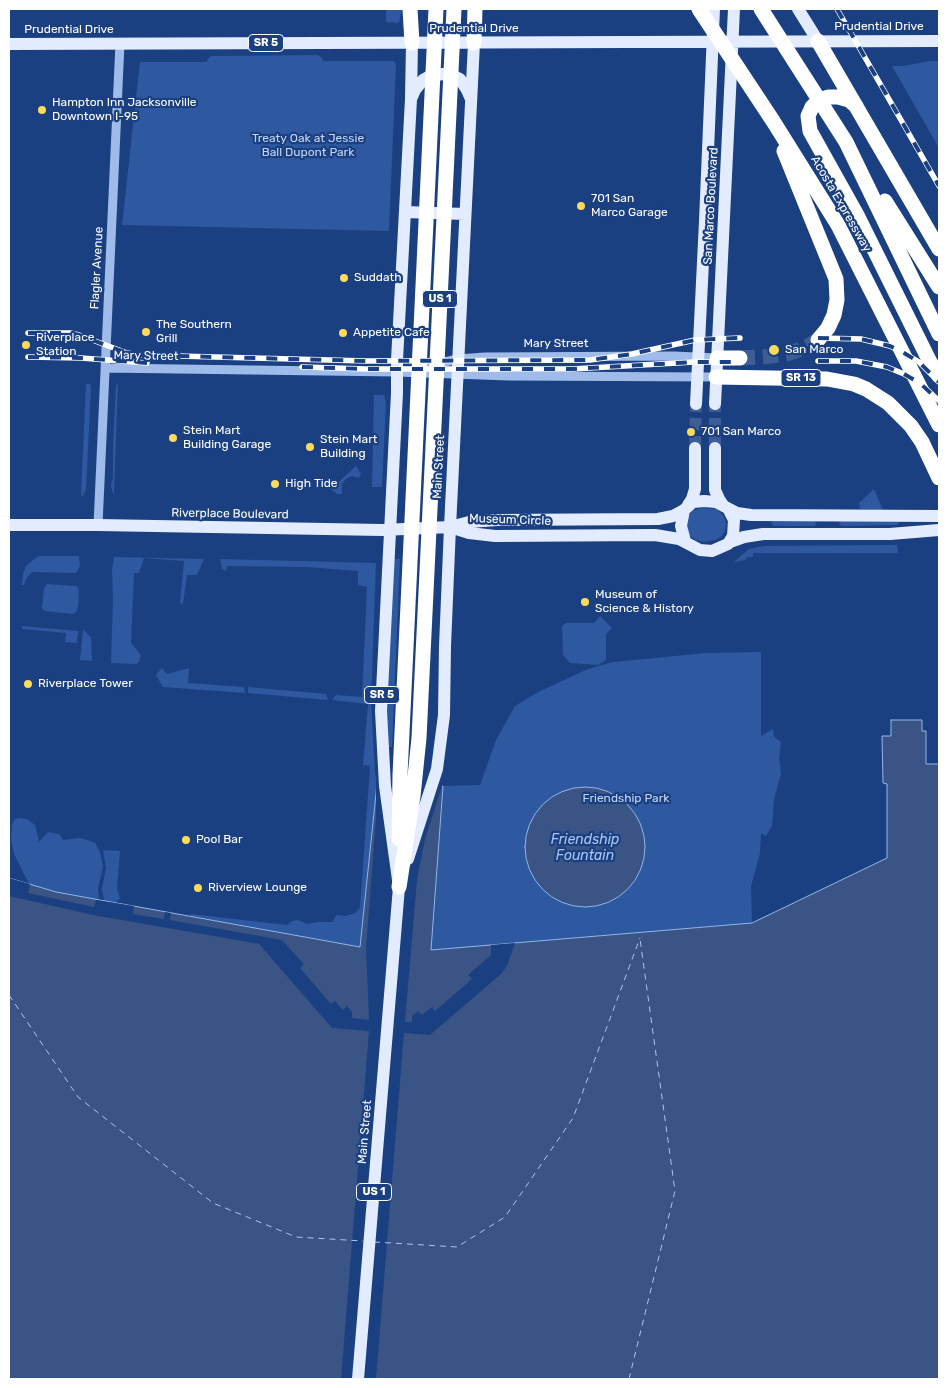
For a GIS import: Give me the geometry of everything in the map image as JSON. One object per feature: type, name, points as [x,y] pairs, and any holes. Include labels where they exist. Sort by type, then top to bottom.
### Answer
[{"type":"highway","points":[[410,9],[412,43]]},
{"type":"highway","name":"US 1","points":[[408,775],[410,588],[436,9]]},
{"type":"highway","name":"US 1","points":[[399,887],[426,588],[454,9]]},
{"type":"highway","points":[[474,43],[475,9]]},
{"type":"highway","name":"Acosta Expressway","points":[[699,9],[773,121],[838,226],[939,425]]},
{"type":"highway","points":[[761,9],[939,287]]},
{"type":"highway","points":[[818,41],[939,249]]},
{"type":"highway","points":[[856,106],[849,100],[838,97],[828,97],[819,100],[812,107],[808,116],[810,131],[849,201],[930,362],[939,376]]},
{"type":"highway","points":[[773,121],[836,279],[837,300],[834,315],[828,328],[818,340]]},
{"type":"highway","points":[[834,122],[857,163],[939,334]]},
{"type":"highway","points":[[717,358],[740,358]]},
{"type":"highway","name":"SR 13","points":[[716,378],[833,379],[859,386],[883,399],[915,431],[939,478]]},
{"type":"main road","name":"San Marco Boulevard","points":[[696,404],[714,9]]},
{"type":"main road","name":"San Marco Boulevard","points":[[715,404],[734,9]]},
{"type":"main road","points":[[798,9],[818,41]]},
{"type":"main road","name":"Prudential Drive","points":[[9,44],[939,40]]},
{"type":"main road","name":"Main Street","points":[[358,1379],[399,887],[384,773],[381,702],[411,98],[412,43]]},
{"type":"main road","name":"Main Street","points":[[399,887],[435,777],[441,746],[445,706],[444,646],[474,43]]},
{"type":"main road","points":[[411,98],[423,80],[430,76],[443,74],[452,75],[460,80],[467,90],[471,102]]},
{"type":"main road","points":[[405,212],[465,214]]},
{"type":"main road","points":[[685,542],[681,526],[686,508],[692,499],[695,489],[695,448]]},
{"type":"main road","points":[[715,448],[715,490],[734,520],[735,528],[730,542]]},
{"type":"main road","name":"Museum Circle","points":[[450,527],[469,522],[497,520],[658,519],[673,516],[693,502],[704,501],[716,502],[737,513],[751,515],[939,516]]},
{"type":"main road","points":[[828,515],[828,534]]},
{"type":"main road","points":[[918,516],[921,532]]},
{"type":"main road","name":"Riverplace Boulevard","points":[[9,525],[390,529],[450,527]]},
{"type":"main road","name":"Museum Circle","points":[[450,527],[480,535],[650,535],[667,537],[708,551],[721,548],[730,542],[744,537],[759,534],[890,534],[939,530]]},
{"type":"street","name":"Flagler Avenue","points":[[98,525],[120,43]]},
{"type":"street","name":"Mary Street","points":[[397,372],[458,359],[485,357],[717,358]]},
{"type":"street","name":"Mary Street","points":[[104,368],[716,378]]},
{"type":"green space","points":[[386,9],[402,9],[399,23],[386,22]]},
{"type":"green space","name":"Treaty Oak at Jessie Ball Dupont Park","points":[[318,55],[323,61],[394,61],[396,64],[389,231],[122,225],[140,62],[207,62],[211,56]]},
{"type":"green space","points":[[939,61],[939,148],[892,66]]},
{"type":"green space","points":[[118,383],[113,494],[111,485],[113,479],[116,386]]},
{"type":"green space","points":[[86,384],[90,384],[91,387],[86,489],[83,496],[81,496]]},
{"type":"green space","points":[[374,395],[384,395],[386,403],[382,487],[372,487]]},
{"type":"green space","points":[[356,466],[361,474],[359,478],[352,476],[346,479],[342,484],[342,494],[337,494],[331,489]]},
{"type":"green space","points":[[874,489],[883,510],[860,509],[859,503]]},
{"type":"green space","points":[[701,508],[717,509],[724,517],[725,531],[721,537],[703,542],[690,536],[687,531],[688,516],[692,511]]},
{"type":"green space","points":[[774,520],[815,521],[816,523],[815,526],[774,526],[771,523]]},
{"type":"green space","points":[[840,521],[899,523],[897,525],[842,526],[839,524]]},
{"type":"green space","points":[[897,545],[898,553],[753,553],[753,557],[747,557],[746,560],[734,562],[749,549],[763,546]]},
{"type":"green space","points":[[38,556],[79,556],[80,566],[76,573],[32,572],[24,585],[22,585],[26,566]]},
{"type":"green space","points":[[114,557],[204,559],[197,575],[187,575],[183,604],[180,603],[184,561],[144,558],[139,573],[134,573],[131,643],[141,655],[139,662],[136,664],[111,663],[112,569]]},
{"type":"green space","points":[[220,559],[376,563],[371,701],[377,784],[360,947],[190,916],[191,914],[287,925],[292,921],[298,920],[307,924],[333,922],[336,915],[345,916],[355,913],[360,908],[370,766],[363,765],[368,704],[332,700],[336,695],[362,697],[367,587],[358,585],[358,571],[307,567],[227,566],[226,571],[222,569]]},
{"type":"green space","points":[[393,559],[400,559],[392,747],[387,747],[386,721]]},
{"type":"green space","points":[[47,584],[76,586],[79,589],[76,612],[73,614],[45,611],[42,608],[44,588]]},
{"type":"green space","points":[[600,616],[612,628],[606,634],[606,660],[598,665],[570,663],[563,655],[562,626],[566,623],[594,623]]},
{"type":"green space","points":[[22,626],[78,631],[77,643],[65,642],[66,633],[22,629]]},
{"type":"green space","points":[[83,629],[91,638],[92,661],[80,660]]},
{"type":"green space","name":"Friendship Park","points":[[761,652],[761,736],[773,729],[774,737],[781,742],[779,758],[781,774],[774,799],[772,826],[766,836],[761,833],[760,853],[751,886],[752,923],[431,950],[443,786],[480,785],[496,740],[515,706],[536,693],[588,669],[613,662],[706,653]]},
{"type":"green space","points":[[162,668],[167,674],[189,668],[188,683],[244,687],[245,693],[163,687],[156,675]]},
{"type":"green space","points":[[248,687],[326,694],[328,700],[248,693]]},
{"type":"green space","points":[[15,819],[27,819],[35,825],[39,842],[48,832],[59,834],[63,840],[81,838],[95,843],[100,852],[103,867],[98,888],[99,900],[56,892],[28,884],[14,854],[11,840],[12,824]]},
{"type":"green space","points":[[103,850],[120,851],[117,889],[120,898],[117,902],[104,901],[102,888],[106,868]]},
{"type":"water","points":[[891,720],[922,720],[922,731],[926,731],[926,764],[939,764],[939,1379],[9,1379],[9,878],[56,892],[360,947],[377,784],[443,786],[431,950],[752,923],[887,858],[887,784],[883,783],[882,736],[891,736]]},
{"type":"water","name":"Friendship Fountain","points":[[585,787],[608,791],[628,804],[641,824],[645,847],[641,870],[628,890],[608,903],[585,907],[562,903],[542,890],[529,870],[525,847],[529,824],[542,804],[562,791]]},
{"type":"pier","points":[[377,781],[443,783],[425,839],[417,880],[405,1022],[412,1022],[412,1016],[418,1011],[422,1015],[432,1007],[435,1011],[472,979],[468,975],[491,955],[491,945],[515,943],[507,966],[501,974],[430,1035],[404,1033],[376,1379],[341,1379],[369,1031],[332,1028],[259,944],[93,915],[9,896],[9,878],[30,884],[28,893],[94,907],[96,900],[134,906],[133,914],[164,919],[165,912],[171,913],[170,920],[282,940],[304,964],[300,968],[331,1004],[335,1001],[343,1010],[347,1006],[352,1012],[352,1018],[369,1020],[366,948]]},
{"type":"ferry route","points":[[374,1242],[457,1247],[505,1217],[573,1118],[640,938]]},
{"type":"ferry route","points":[[629,1379],[675,1191],[640,939]]},
{"type":"ferry route","points":[[9,995],[78,1097],[213,1203],[296,1237],[363,1241]]},
{"type":"tunnel","points":[[740,358],[786,354],[805,348],[818,340]]},
{"type":"tunnel","points":[[695,448],[696,404]]},
{"type":"tunnel","points":[[715,404],[715,448]]},
{"type":"railway","points":[[837,9],[939,186]]},
{"type":"railway","points":[[28,333],[70,333],[127,353],[140,355],[367,361],[590,360],[632,354],[695,340],[740,338]]},
{"type":"railway","points":[[818,338],[861,339],[890,346],[919,362],[939,382]]},
{"type":"railway","points":[[28,357],[81,358],[147,363]]},
{"type":"railway","points":[[818,361],[856,361],[887,367],[921,384],[939,401]]},
{"type":"railway","points":[[302,367],[366,369],[572,369],[694,362],[740,362]]},
{"type":"place","name":"Hampton Inn Jacksonville Downtown I-95","points":[[42,110]]},
{"type":"place","name":"701 San Marco Garage","points":[[581,206]]},
{"type":"place","name":"Suddath","points":[[344,278]]},
{"type":"place","name":"The Southern Grill","points":[[146,332]]},
{"type":"place","name":"Appetite Cafe","points":[[343,333]]},
{"type":"place","name":"Riverplace Station","points":[[26,345]]},
{"type":"place","name":"San Marco","points":[[774,350]]},
{"type":"place","name":"701 San Marco","points":[[691,432]]},
{"type":"place","name":"Stein Mart Building Garage","points":[[173,438]]},
{"type":"place","name":"Stein Mart Building","points":[[310,447]]},
{"type":"place","name":"High Tide","points":[[275,484]]},
{"type":"place","name":"Museum of Science & History","points":[[585,602]]},
{"type":"place","name":"Riverplace Tower","points":[[28,684]]},
{"type":"place","name":"Pool Bar","points":[[186,840]]},
{"type":"place","name":"Riverview Lounge","points":[[198,888]]}]
